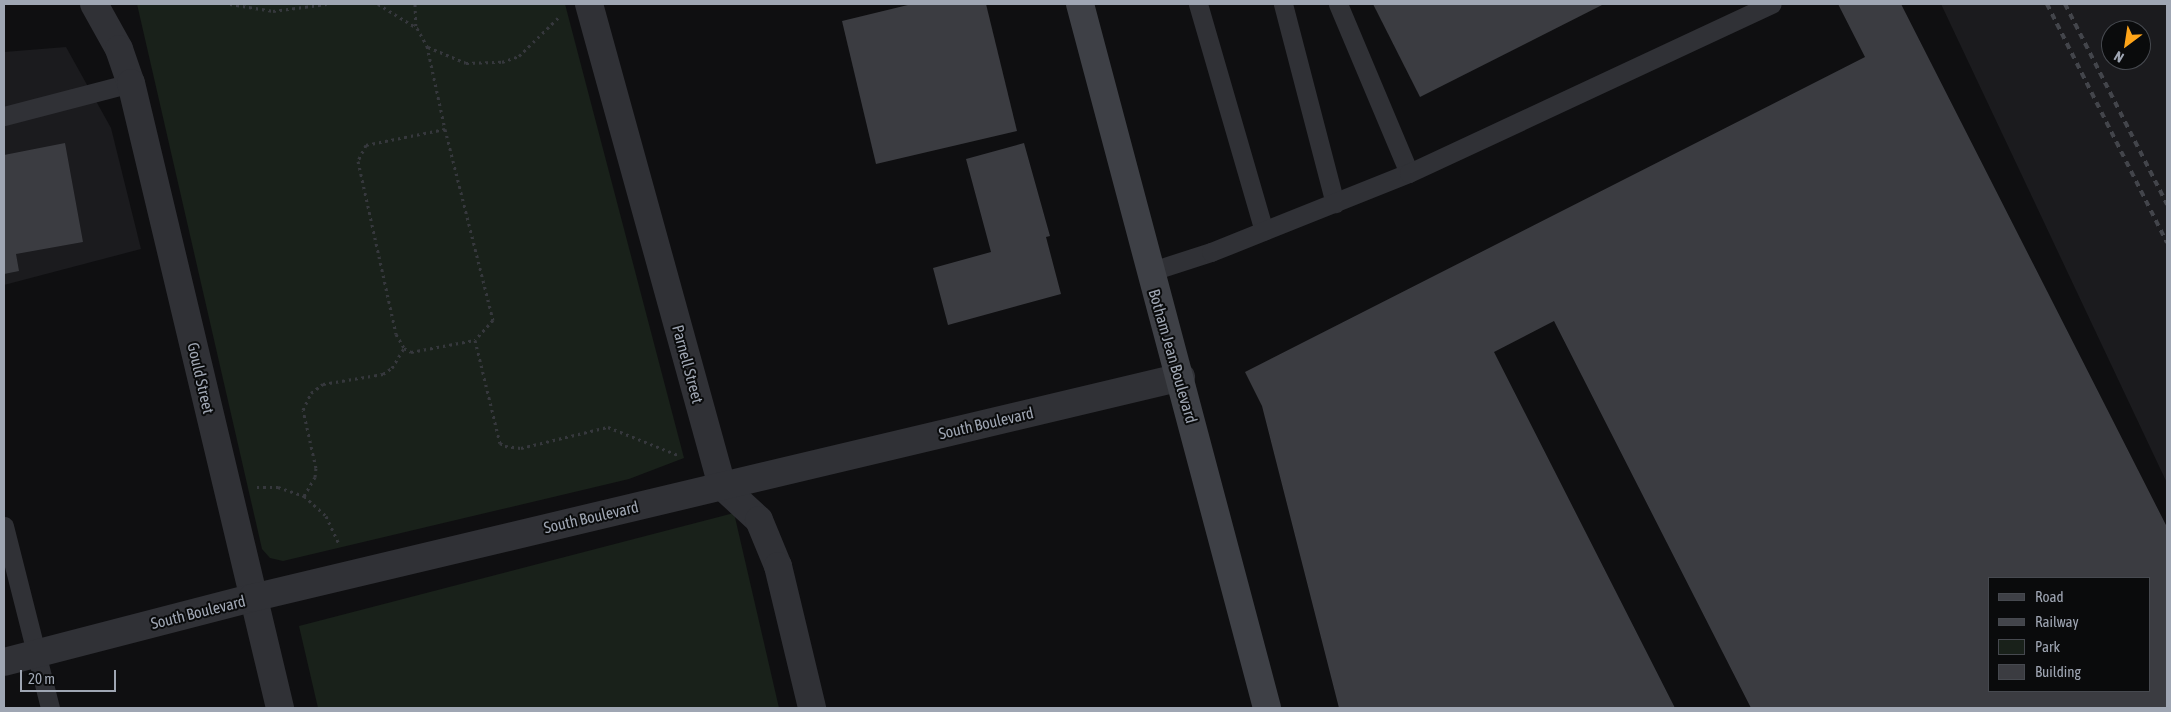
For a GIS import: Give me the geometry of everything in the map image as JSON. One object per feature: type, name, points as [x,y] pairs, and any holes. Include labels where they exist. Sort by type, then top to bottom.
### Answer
[{"type":"main road","name":"Botham Jean Boulevard","points":[[1080,4],[1149,272],[1180,378],[1267,708]]},
{"type":"street","name":"Gould Street","points":[[94,4],[119,49],[131,83],[252,598],[280,708]]},
{"type":"street","name":"Parnell Street","points":[[589,4],[722,486]]},
{"type":"street","name":"South Boulevard","points":[[4,662],[252,598],[1180,378]]},
{"type":"street","points":[[722,486],[759,520],[778,566],[812,708]]},
{"type":"lane","points":[[1198,4],[1264,231]]},
{"type":"lane","points":[[1283,4],[1335,203]]},
{"type":"lane","points":[[1338,4],[1409,173]]},
{"type":"lane","points":[[1149,272],[1264,231],[1409,173],[1772,4]]},
{"type":"lane","points":[[4,116],[131,83]]},
{"type":"lane","points":[[4,526],[50,708]]},
{"type":"path","points":[[230,4],[273,11],[327,4]]},
{"type":"path","points":[[378,4],[416,28],[428,46],[445,129],[493,320],[475,340],[412,352],[404,348],[396,334],[358,162],[366,145],[445,129]]},
{"type":"path","points":[[414,4],[416,28]]},
{"type":"path","points":[[428,46],[449,58],[466,63],[502,62],[519,56],[563,13]]},
{"type":"path","points":[[475,340],[500,443],[505,446],[521,448],[608,427],[678,455]]},
{"type":"path","points":[[304,496],[315,477],[316,468],[303,410],[311,393],[323,384],[383,374],[392,368],[404,348]]},
{"type":"path","points":[[249,489],[278,487],[304,496],[326,516],[338,542]]},
{"type":"shaded area","points":[[1941,4],[2167,4],[2167,483]]},
{"type":"shaded area","points":[[66,47],[111,128],[141,249],[4,285],[4,52]]},
{"type":"green space","points":[[137,4],[565,4],[684,458],[629,479],[283,561],[270,558],[262,549]]},
{"type":"green space","points":[[734,513],[779,708],[318,708],[299,626]]},
{"type":"building","points":[[912,4],[986,4],[1017,131],[876,164],[842,21]]},
{"type":"building","points":[[1373,4],[1604,4],[1420,97]]},
{"type":"building","points":[[1838,4],[1901,4],[2167,527],[2167,708],[1751,708],[1554,321],[1494,352],[1675,708],[1339,708],[1262,406],[1245,372],[1865,57]]},
{"type":"building","points":[[65,143],[83,242],[16,254],[19,271],[4,274],[4,155]]},
{"type":"building","points":[[1024,143],[1050,236],[1046,237],[1061,294],[948,325],[933,268],[991,252],[966,159]]},
{"type":"railway","points":[[2047,4],[2167,243]]},
{"type":"railway","points":[[2065,4],[2167,204]]}]
